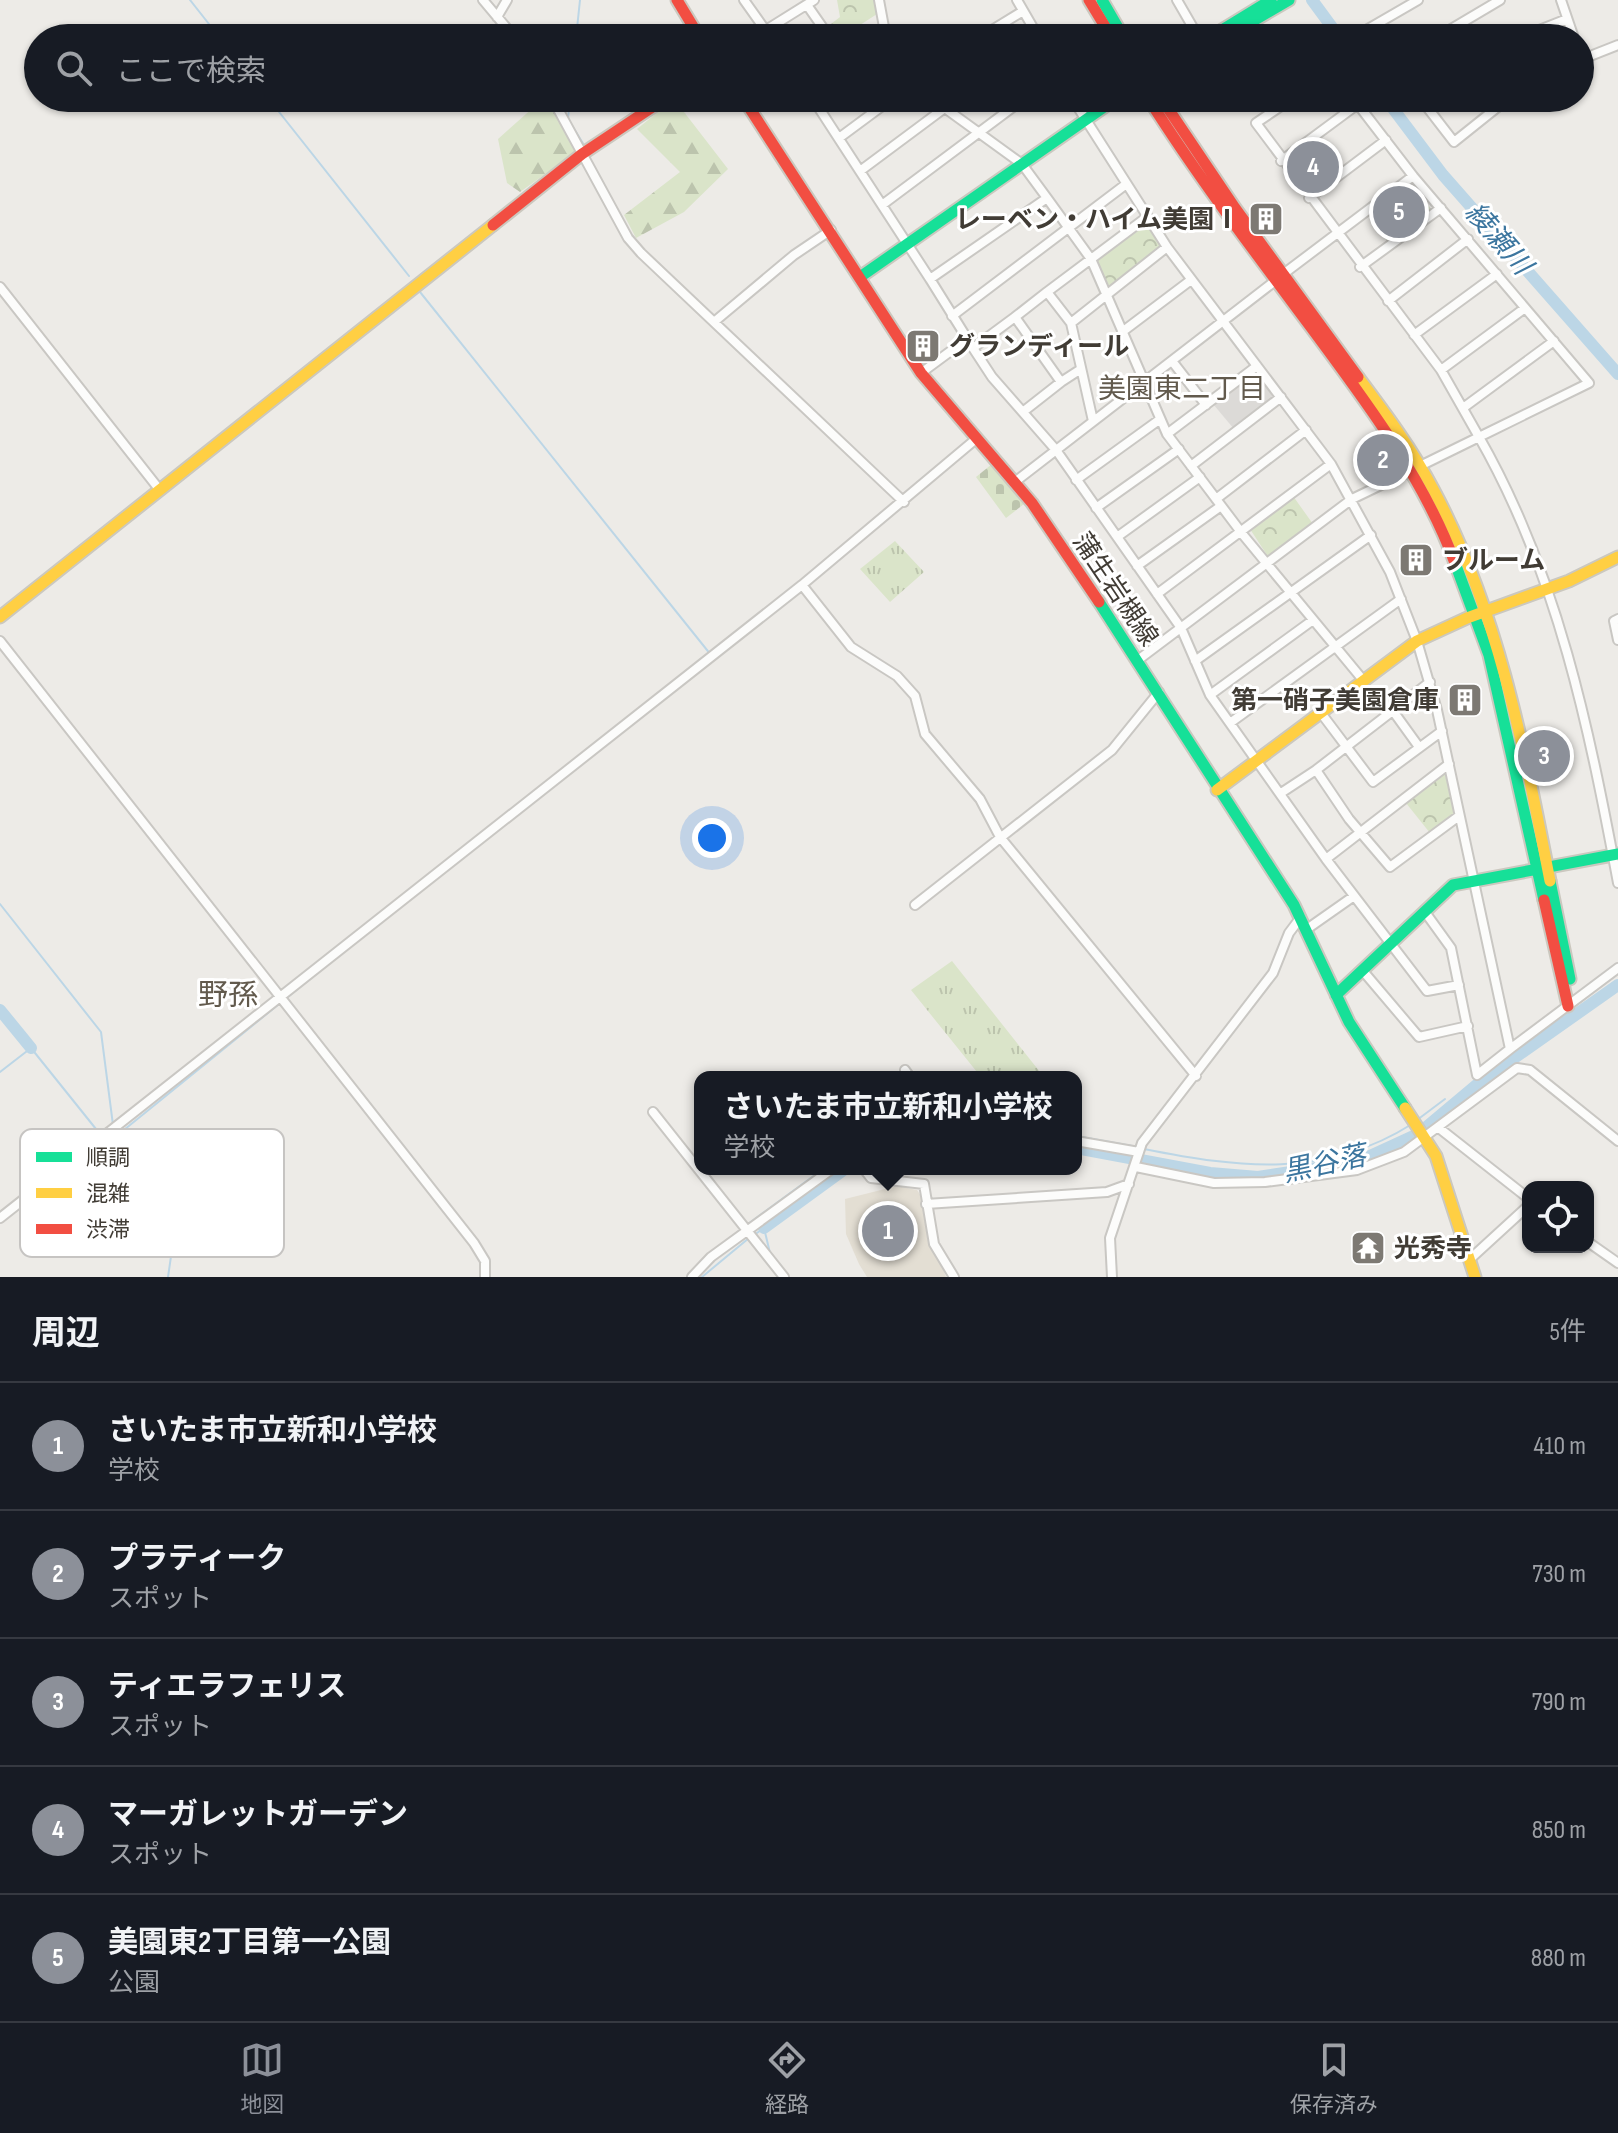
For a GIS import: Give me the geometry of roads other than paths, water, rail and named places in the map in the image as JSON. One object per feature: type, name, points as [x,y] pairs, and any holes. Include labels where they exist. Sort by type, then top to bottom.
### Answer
[{"type":"street","points":[[483,0],[503,24]]},
{"type":"street","points":[[497,17],[507,0]]},
{"type":"street","points":[[677,0],[692,24]]},
{"type":"street","points":[[744,0],[760,24]]},
{"type":"street","points":[[879,0],[883,24]]},
{"type":"street","points":[[1017,0],[1031,24]]},
{"type":"street","points":[[1089,0],[1104,24]]},
{"type":"street","points":[[1102,0],[1116,24]]},
{"type":"street","points":[[1177,0],[1191,24]]},
{"type":"street","points":[[1232,24],[1271,0]]},
{"type":"street","points":[[1248,24],[1288,0]]},
{"type":"street","points":[[1377,24],[1418,0]]},
{"type":"street","points":[[1460,24],[1500,0]]},
{"type":"street","points":[[1561,0],[1569,24]]},
{"type":"street","points":[[781,24],[810,2],[822,24]]},
{"type":"street","points":[[1002,24],[1023,11]]},
{"type":"street","points":[[1554,24],[1567,19]]},
{"type":"street","points":[[1594,53],[1618,45]]},
{"type":"street","points":[[560,112],[628,238],[904,502]]},
{"type":"street","points":[[0,617],[582,154],[645,112]]},
{"type":"street","name":"蒲生岩槻線","points":[[752,112],[921,373],[1016,481],[1159,692],[1217,790],[1301,917],[1336,995],[1377,1068],[1423,1132],[1443,1172],[1475,1277]]},
{"type":"street","points":[[824,112],[992,377],[1056,450],[1181,628],[1210,695],[1326,859],[1427,991],[1459,985]]},
{"type":"street","points":[[839,138],[874,112]]},
{"type":"street","points":[[860,171],[937,112]]},
{"type":"street","points":[[952,112],[1022,164],[1047,198],[1091,259],[1167,434],[1240,531],[1363,680]]},
{"type":"street","points":[[882,205],[1005,112]]},
{"type":"street","points":[[1079,112],[1167,247],[1331,464],[1371,535],[1401,599],[1430,682],[1442,731],[1510,1049]]},
{"type":"street","points":[[860,277],[1097,112]]},
{"type":"street","points":[[1157,112],[1192,168],[1375,398],[1457,538],[1508,690],[1571,1003]]},
{"type":"street","points":[[1170,112],[1279,278]]},
{"type":"street","points":[[1272,112],[1256,123],[1360,267],[1441,370],[1514,504],[1548,589],[1568,651],[1615,855],[1618,883]]},
{"type":"street","points":[[1281,161],[1342,112]]},
{"type":"street","points":[[1138,660],[1352,499],[1589,383],[1413,176],[1364,112]]},
{"type":"street","points":[[1432,112],[1454,142],[1492,112]]},
{"type":"street","points":[[1309,198],[1386,140]]},
{"type":"street","points":[[1016,481],[1413,176]]},
{"type":"street","points":[[952,316],[1125,185]]},
{"type":"street","points":[[930,279],[1047,198]]},
{"type":"street","points":[[1360,267],[1441,208]]},
{"type":"street","points":[[973,348],[1147,217]]},
{"type":"street","points":[[714,322],[794,255],[831,230]]},
{"type":"street","points":[[1388,301],[1468,239]]},
{"type":"street","points":[[1071,323],[1167,247]]},
{"type":"street","points":[[1414,335],[1497,274]]},
{"type":"street","points":[[1122,332],[1191,280]]},
{"type":"street","points":[[0,287],[159,489]]},
{"type":"street","points":[[1047,292],[1071,323],[1093,421]]},
{"type":"street","points":[[1441,370],[1525,308]]},
{"type":"street","points":[[1015,317],[1061,382]]},
{"type":"street","points":[[921,373],[967,339]]},
{"type":"street","points":[[1463,408],[1554,341]]},
{"type":"street","points":[[1172,361],[1206,405]]},
{"type":"street","points":[[1167,434],[1257,366]]},
{"type":"street","points":[[1024,411],[1081,369]]},
{"type":"street","points":[[1191,466],[1281,397]]},
{"type":"street","points":[[1076,480],[1159,420]]},
{"type":"street","points":[[1137,566],[1306,430]]},
{"type":"street","points":[[112,1129],[802,585],[976,439]]},
{"type":"street","points":[[1096,508],[1179,449]]},
{"type":"street","points":[[1157,594],[1331,464]]},
{"type":"street","points":[[1117,537],[1200,477]]},
{"type":"street","points":[[1195,661],[1371,535]]},
{"type":"street","points":[[1217,790],[1417,641],[1481,612],[1548,589],[1618,557]]},
{"type":"street","points":[[802,585],[851,647],[897,676],[915,696],[925,734],[980,799],[1000,837],[1196,1076]]},
{"type":"street","points":[[1230,723],[1401,599]]},
{"type":"street","points":[[1618,619],[1614,621],[1618,640]]},
{"type":"street","points":[[1210,695],[1313,620]]},
{"type":"street","points":[[0,641],[474,1243],[485,1261],[485,1277]]},
{"type":"street","points":[[1281,793],[1316,770],[1430,682]]},
{"type":"street","points":[[915,905],[1112,750],[1159,692]]},
{"type":"street","points":[[1393,711],[1419,747]]},
{"type":"street","points":[[1321,713],[1373,782],[1442,731]]},
{"type":"street","points":[[1326,859],[1449,764]]},
{"type":"street","points":[[1316,770],[1349,819],[1362,830],[1390,867],[1459,816]]},
{"type":"street","points":[[1336,995],[1453,885],[1615,855]]},
{"type":"street","points":[[1307,929],[1354,896]]},
{"type":"street","points":[[1425,912],[1451,948],[1477,1075],[1618,968]]},
{"type":"street","points":[[1112,1277],[1110,1238],[1142,1143],[1277,967],[1289,933],[1301,917]]},
{"type":"street","points":[[1363,971],[1419,1037],[1468,1026]]},
{"type":"street","points":[[1082,1143],[1214,1183],[1310,1178],[1380,1162],[1423,1132],[1439,1128],[1517,1068],[1530,1070],[1618,1141]]},
{"type":"street","points":[[653,1112],[694,1163]]},
{"type":"street","points":[[1439,1128],[1522,1193]]},
{"type":"street","points":[[704,1175],[784,1277]]},
{"type":"street","points":[[692,1277],[711,1257],[824,1175]]},
{"type":"street","points":[[869,1175],[871,1178],[924,1184],[934,1244],[954,1277]]},
{"type":"street","points":[[926,1204],[1107,1192],[1129,1184]]},
{"type":"street","points":[[0,1218],[20,1202]]},
{"type":"street","points":[[1469,1260],[1522,1211]]},
{"type":"street","points":[[1594,1246],[1618,1263]]},
{"type":"waterway","points":[[190,0],[209,24]]},
{"type":"waterway","points":[[577,24],[580,0]]},
{"type":"waterway","name":"綾瀬川","points":[[1312,0],[1330,24]]},
{"type":"waterway","points":[[279,112],[409,276]]},
{"type":"waterway","points":[[569,112],[568,119],[584,145]]},
{"type":"waterway","name":"綾瀬川","points":[[1396,112],[1443,175],[1618,374]]},
{"type":"waterway","points":[[420,292],[711,655]]},
{"type":"waterway","points":[[0,904],[101,1032],[113,1125]]},
{"type":"waterway","points":[[284,1000],[363,936]]},
{"type":"waterway","name":"黒谷落","points":[[1082,1149],[1210,1173],[1258,1177],[1357,1162],[1418,1134],[1480,1082],[1618,985]]},
{"type":"waterway","points":[[125,1129],[279,1004]]},
{"type":"waterway","points":[[0,1010],[31,1048]]},
{"type":"waterway","points":[[0,1072],[31,1048],[96,1129]]},
{"type":"waterway","points":[[1417,1120],[1445,1099]]},
{"type":"waterway","points":[[1144,1149],[1248,1164],[1314,1161],[1347,1154],[1379,1142],[1412,1124]]},
{"type":"waterway","points":[[1082,1137],[1138,1147]]},
{"type":"waterway","points":[[748,1224],[815,1175]]},
{"type":"waterway","name":"黒谷落","points":[[764,1228],[837,1175]]},
{"type":"waterway","points":[[726,1241],[743,1228]]},
{"type":"waterway","points":[[754,1235],[764,1228],[770,1253]]},
{"type":"waterway","points":[[702,1277],[749,1238]]},
{"type":"waterway","points":[[687,1277],[708,1255]]},
{"type":"waterway","points":[[168,1277],[171,1257]]},
{"type":"place","name":"マーガレットガーデン","points":[[1313,167]]},
{"type":"place","name":"美園東2丁目第一公園","points":[[1399,212]]},
{"type":"place","name":"レーベン・ハイム美園Ⅰ","points":[[1266,219]]},
{"type":"place","name":"グランディール","points":[[923,346]]},
{"type":"place","name":"プラティーク","points":[[1383,460]]},
{"type":"place","name":"ブルーム","points":[[1416,560]]},
{"type":"place","name":"第一硝子美園倉庫","points":[[1465,700]]},
{"type":"place","name":"ティエラフェリス","points":[[1544,756]]},
{"type":"place","name":"さいたま市立新和小学校","points":[[888,1231]]},
{"type":"place","name":"光秀寺","points":[[1368,1248]]},
{"type":"district","name":"美園東二丁目","points":[[1182,388]]},
{"type":"district","name":"野孫","points":[[228,995]]}]
